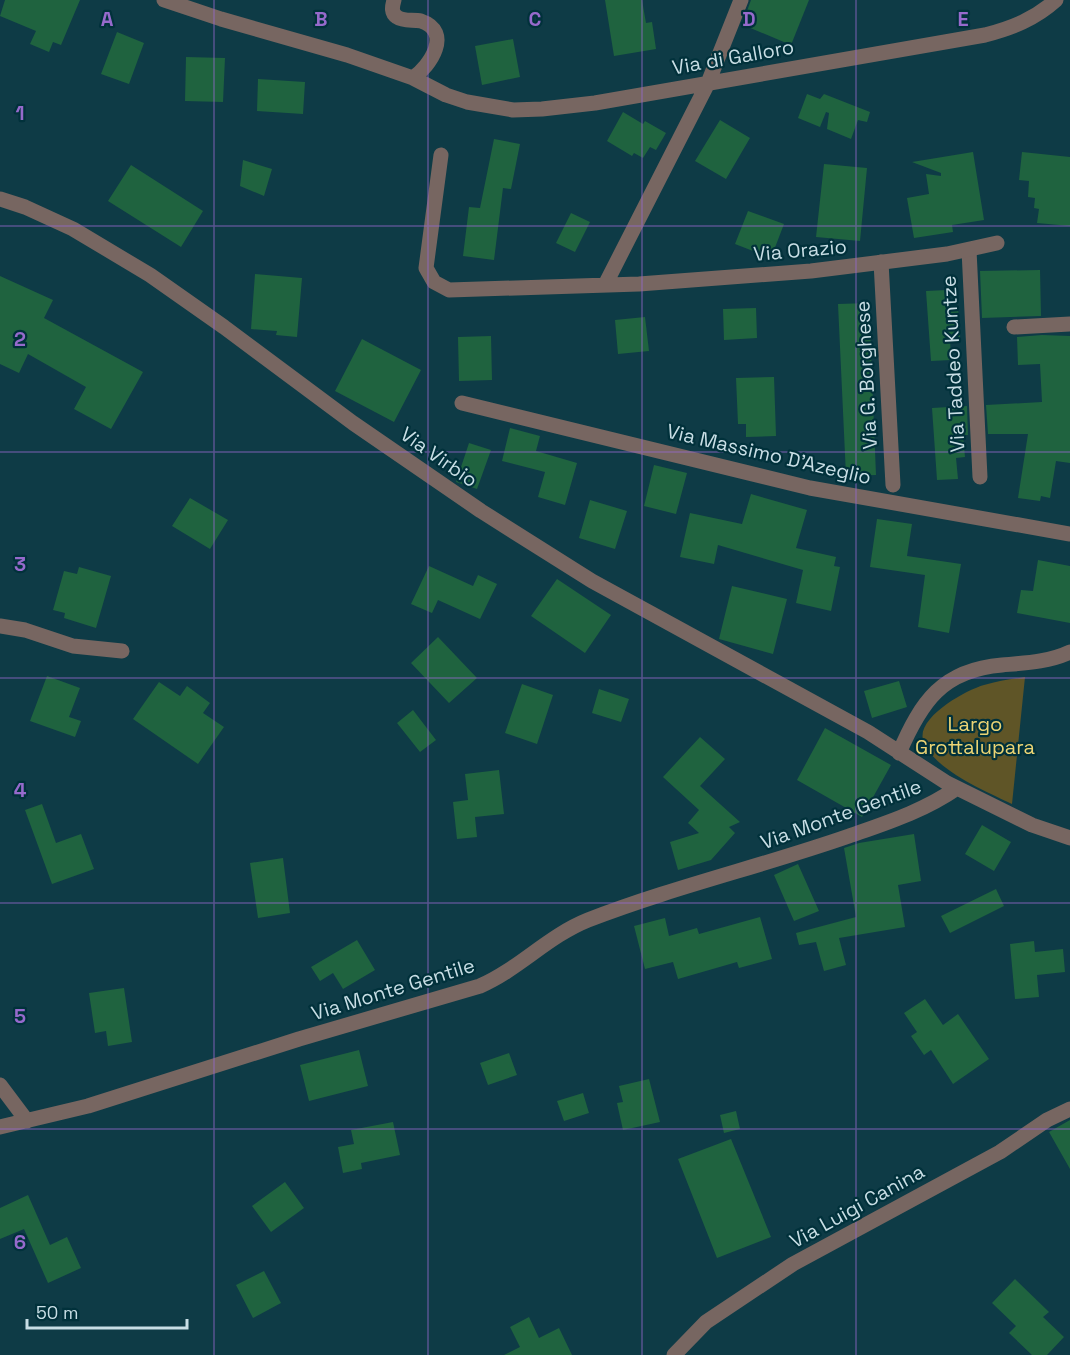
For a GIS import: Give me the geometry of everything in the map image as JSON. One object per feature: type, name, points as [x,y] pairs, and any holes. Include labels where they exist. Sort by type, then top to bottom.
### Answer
[{"type":"street","name":"Via di Galloro","points":[[164,0],[347,55],[413,78],[446,95],[467,102],[501,109],[528,110],[595,103],[985,35],[1032,18],[1056,0]]},
{"type":"street","points":[[394,0],[392,9],[395,16],[402,20],[417,20],[428,25],[436,39],[432,59],[413,78]]},
{"type":"street","points":[[605,285],[708,83],[741,0]]},
{"type":"street","name":"Via Orazio","points":[[441,155],[426,268],[434,282],[441,287],[458,290],[605,285],[811,271],[969,250],[997,243]]},
{"type":"street","name":"Via Virbio","points":[[0,199],[73,229],[150,275],[207,314],[353,423],[481,511],[562,562],[650,614],[868,732],[899,753]]},
{"type":"street","name":"Via Taddeo Kuntze","points":[[969,250],[980,477]]},
{"type":"street","name":"Via G. Borghese","points":[[881,262],[893,485]]},
{"type":"street","points":[[1014,327],[1070,324]]},
{"type":"street","name":"Via Massimo D'Azeglio","points":[[462,403],[810,488],[1070,534]]},
{"type":"street","points":[[0,626],[25,630],[73,646],[122,651]]},
{"type":"street","points":[[1070,652],[1057,658],[971,670],[946,683],[925,702],[899,753],[957,788],[1032,825],[1070,838]]},
{"type":"street","name":"Via Monte Gentile","points":[[0,1127],[88,1106],[298,1039],[480,986],[506,973],[546,942],[585,921],[649,897],[793,856],[928,806],[957,788]]},
{"type":"street","points":[[0,1085],[27,1121]]},
{"type":"street","name":"Via Luigi Canina","points":[[675,1355],[706,1322],[793,1264],[1000,1152],[1047,1120],[1070,1109]]},
{"type":"green space","name":"Largo Grottalupara","points":[[1025,677],[1012,804],[961,778],[937,761],[928,751],[923,740],[923,731],[927,722],[935,714],[966,692],[989,684]]},
{"type":"building","points":[[5,0],[80,0],[61,45],[53,42],[49,52],[30,44],[36,31],[0,16]]},
{"type":"building","points":[[605,0],[642,0],[646,23],[652,22],[656,49],[614,56]]},
{"type":"building","points":[[751,0],[809,0],[791,45],[748,27],[754,13],[747,11]]},
{"type":"building","points":[[117,32],[144,43],[129,84],[101,74]]},
{"type":"building","points":[[513,39],[520,77],[482,85],[475,46]]},
{"type":"building","points":[[186,57],[225,58],[223,102],[185,101]]},
{"type":"building","points":[[258,79],[305,82],[303,114],[257,111]]},
{"type":"building","points":[[807,94],[820,99],[824,94],[870,112],[867,122],[858,120],[851,139],[827,129],[829,113],[826,112],[820,127],[798,118]]},
{"type":"building","points":[[623,112],[643,124],[645,121],[666,133],[656,150],[650,147],[643,158],[634,153],[632,156],[607,141]]},
{"type":"building","points":[[720,120],[750,138],[726,179],[695,161]]},
{"type":"building","points":[[494,139],[520,144],[511,189],[503,188],[494,260],[463,256],[469,207],[480,208]]},
{"type":"building","points":[[973,152],[984,220],[952,225],[953,232],[914,238],[907,198],[929,194],[926,174],[941,176],[941,173],[912,162]]},
{"type":"building","points":[[1022,152],[1070,157],[1070,226],[1037,223],[1039,209],[1034,208],[1035,198],[1028,197],[1029,181],[1019,180]]},
{"type":"building","points":[[243,160],[272,169],[264,196],[240,186]]},
{"type":"building","points":[[824,164],[867,168],[860,241],[816,237]]},
{"type":"building","points":[[131,165],[203,211],[181,247],[108,201]]},
{"type":"building","points":[[748,211],[784,224],[771,258],[735,244]]},
{"type":"building","points":[[571,213],[590,222],[575,252],[556,243]]},
{"type":"building","points":[[1040,270],[1041,316],[982,318],[980,271]]},
{"type":"building","points":[[255,274],[302,278],[297,337],[276,335],[277,331],[251,329]]},
{"type":"building","points":[[0,276],[53,300],[44,318],[143,372],[111,429],[74,409],[86,387],[28,354],[19,373],[0,364]]},
{"type":"building","points":[[947,290],[948,309],[958,308],[960,338],[950,338],[951,360],[931,361],[926,291]]},
{"type":"building","points":[[869,303],[876,475],[846,476],[838,304]]},
{"type":"building","points":[[756,308],[757,338],[724,340],[723,309]]},
{"type":"building","points":[[645,317],[649,351],[618,354],[615,320]]},
{"type":"building","points":[[491,336],[492,380],[459,381],[458,337]]},
{"type":"building","points":[[1070,336],[1070,463],[1056,461],[1050,498],[1041,496],[1040,501],[1018,498],[1028,434],[988,434],[986,405],[1042,402],[1040,364],[1018,365],[1017,337]]},
{"type":"building","points":[[362,339],[421,370],[394,422],[335,391]]},
{"type":"building","points":[[774,377],[776,436],[746,437],[746,424],[738,424],[736,378]]},
{"type":"building","points":[[967,406],[968,435],[963,435],[965,457],[956,458],[958,479],[937,480],[932,408]]},
{"type":"building","points":[[510,428],[540,436],[536,451],[577,463],[565,505],[538,497],[545,472],[502,461]]},
{"type":"building","points":[[469,443],[491,450],[477,489],[456,482]]},
{"type":"building","points":[[654,465],[687,473],[676,514],[644,506]]},
{"type":"building","points":[[751,494],[807,510],[796,548],[836,557],[834,566],[840,567],[831,611],[796,603],[803,570],[718,545],[714,564],[680,557],[690,513],[742,524]]},
{"type":"building","points":[[190,498],[228,520],[210,549],[172,526]]},
{"type":"building","points":[[590,500],[627,511],[615,549],[579,538]]},
{"type":"building","points":[[877,519],[912,524],[907,556],[961,564],[949,633],[918,627],[925,575],[870,567]]},
{"type":"building","points":[[1038,560],[1070,566],[1070,623],[1017,613],[1021,590],[1033,591]]},
{"type":"building","points":[[429,566],[473,586],[478,575],[497,584],[480,619],[438,600],[432,613],[411,604]]},
{"type":"building","points":[[79,567],[111,576],[96,628],[64,618],[65,613],[53,610],[64,571],[77,574]]},
{"type":"building","points":[[557,579],[611,615],[585,653],[531,616]]},
{"type":"building","points":[[732,586],[787,599],[773,654],[719,639]]},
{"type":"building","points":[[438,637],[477,678],[449,703],[411,663]]},
{"type":"building","points":[[47,676],[80,688],[69,717],[81,721],[75,737],[30,721]]},
{"type":"building","points":[[899,681],[907,707],[872,718],[864,691]]},
{"type":"building","points":[[159,682],[180,696],[187,686],[210,703],[203,713],[224,727],[198,764],[133,719]]},
{"type":"building","points":[[522,684],[553,695],[537,744],[505,733]]},
{"type":"building","points":[[599,689],[629,699],[621,722],[592,713]]},
{"type":"building","points":[[413,710],[436,740],[420,752],[397,723]]},
{"type":"building","points":[[825,728],[891,765],[862,817],[797,780]]},
{"type":"building","points":[[700,737],[725,759],[700,786],[740,822],[729,827],[735,833],[711,860],[678,870],[670,842],[699,833],[688,823],[699,810],[663,777]]},
{"type":"building","points":[[499,770],[504,814],[475,817],[477,837],[457,839],[453,802],[468,800],[465,774]]},
{"type":"building","points":[[42,804],[56,843],[81,834],[94,869],[52,884],[25,810]]},
{"type":"building","points":[[982,825],[1011,842],[994,871],[965,854]]},
{"type":"building","points":[[914,834],[921,881],[898,885],[905,927],[839,938],[846,965],[824,971],[816,942],[799,945],[796,933],[856,917],[844,848],[859,843]]},
{"type":"building","points":[[283,858],[290,913],[258,918],[250,863]]},
{"type":"building","points":[[798,864],[819,911],[794,921],[774,875]]},
{"type":"building","points":[[996,889],[1004,906],[950,933],[941,916]]},
{"type":"building","points":[[760,917],[772,959],[739,968],[737,962],[678,979],[673,962],[645,969],[634,926],[665,918],[669,936],[697,928],[699,934]]},
{"type":"building","points":[[357,940],[375,970],[343,989],[333,973],[320,981],[311,967]]},
{"type":"building","points":[[1034,941],[1035,952],[1063,949],[1065,972],[1037,975],[1039,997],[1015,999],[1010,944]]},
{"type":"building","points":[[124,988],[132,1042],[108,1046],[106,1031],[95,1033],[89,993]]},
{"type":"building","points":[[925,999],[943,1025],[958,1014],[989,1059],[953,1084],[931,1050],[924,1055],[911,1036],[917,1032],[904,1013]]},
{"type":"building","points":[[359,1050],[368,1086],[309,1101],[300,1065]]},
{"type":"building","points":[[509,1053],[517,1075],[488,1085],[480,1063]]},
{"type":"building","points":[[649,1079],[660,1122],[623,1130],[617,1103],[623,1102],[619,1086]]},
{"type":"building","points":[[583,1093],[589,1113],[564,1121],[557,1101]]},
{"type":"building","points":[[736,1111],[740,1129],[724,1133],[720,1115]]},
{"type":"building","points":[[1070,1120],[1070,1169],[1049,1132]]},
{"type":"building","points":[[393,1122],[400,1155],[361,1163],[362,1169],[343,1173],[338,1147],[354,1144],[351,1130]]},
{"type":"building","points":[[731,1139],[771,1237],[717,1258],[678,1159]]},
{"type":"building","points":[[285,1182],[304,1208],[271,1232],[252,1206]]},
{"type":"building","points":[[28,1195],[50,1245],[67,1237],[81,1268],[48,1283],[24,1229],[0,1239],[0,1208]]},
{"type":"building","points":[[264,1271],[281,1303],[253,1318],[236,1285]]},
{"type":"building","points":[[1015,1279],[1049,1312],[1043,1317],[1064,1337],[1047,1355],[1032,1355],[1009,1333],[1016,1326],[992,1303]]},
{"type":"building","points":[[529,1317],[539,1338],[559,1328],[572,1355],[504,1355],[520,1347],[510,1327]]}]
